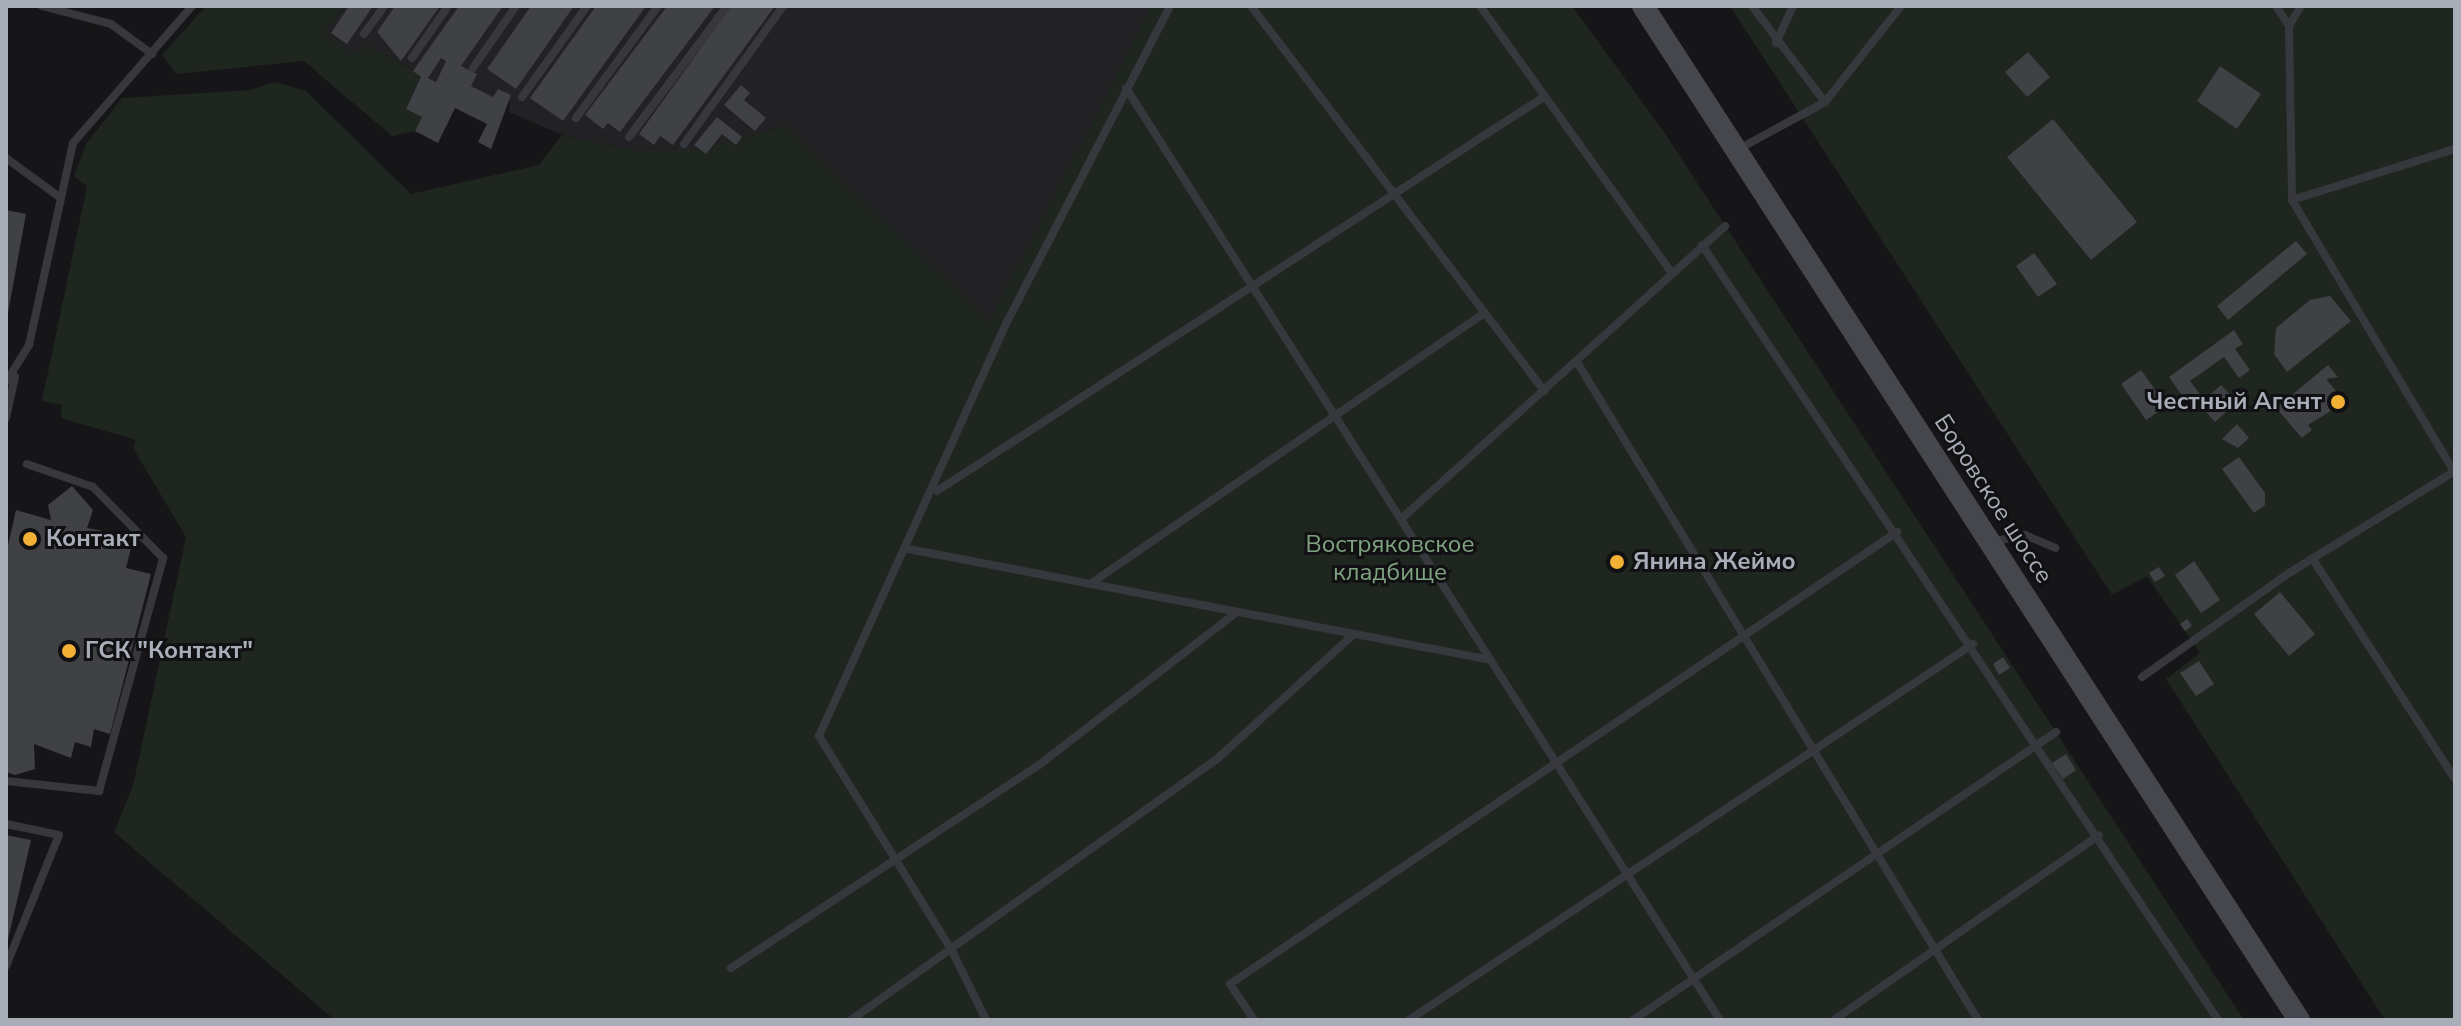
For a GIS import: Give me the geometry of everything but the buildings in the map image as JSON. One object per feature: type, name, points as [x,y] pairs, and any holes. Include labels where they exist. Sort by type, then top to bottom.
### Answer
[{"type":"street","name":"Боровское шоссе","points":[[1643,6],[2299,1020]]},
{"type":"lane","points":[[42,6],[111,24],[152,54]]},
{"type":"lane","points":[[6,418],[10,380],[29,345],[58,196],[84,124],[152,54],[192,6]]},
{"type":"lane","points":[[364,34],[384,6]]},
{"type":"lane","points":[[412,58],[448,6]]},
{"type":"lane","points":[[473,68],[516,6]]},
{"type":"lane","points":[[522,97],[587,6]]},
{"type":"lane","points":[[576,118],[658,6]]},
{"type":"lane","points":[[629,137],[727,6]]},
{"type":"lane","points":[[684,144],[783,6]]},
{"type":"lane","points":[[986,1020],[951,949],[892,861],[819,736],[936,491],[1008,320],[1170,6]]},
{"type":"lane","points":[[1251,6],[1544,391]]},
{"type":"lane","points":[[1480,6],[1671,272]]},
{"type":"lane","points":[[1752,6],[1776,43],[1825,102]]},
{"type":"lane","points":[[1776,43],[1793,6]]},
{"type":"lane","points":[[1737,150],[1825,102],[1901,6]]},
{"type":"lane","points":[[2276,6],[2289,26]]},
{"type":"lane","points":[[2142,677],[2312,558],[2454,472],[2292,200],[2289,26],[2301,6]]},
{"type":"lane","points":[[1126,88],[1720,1020]]},
{"type":"lane","points":[[936,491],[1545,96]]},
{"type":"lane","points":[[2292,200],[2455,149]]},
{"type":"lane","points":[[6,158],[58,196]]},
{"type":"lane","points":[[1401,519],[1725,226]]},
{"type":"lane","points":[[1702,245],[2040,743],[2218,1020]]},
{"type":"lane","points":[[1090,584],[1485,313]]},
{"type":"lane","points":[[1577,362],[1978,1020]]},
{"type":"lane","points":[[6,781],[99,791],[163,558],[93,487],[27,464]]},
{"type":"lane","points":[[1254,1020],[1230,984],[1897,532]]},
{"type":"lane","points":[[1989,542],[2025,535],[2055,548]]},
{"type":"lane","points":[[908,549],[1491,660]]},
{"type":"lane","points":[[2312,558],[2455,779]]},
{"type":"lane","points":[[731,968],[1039,765],[1237,612]]},
{"type":"lane","points":[[851,1020],[1217,759],[1354,634]]},
{"type":"lane","points":[[1409,1020],[1626,872],[1973,644]]},
{"type":"lane","points":[[1633,1020],[2056,732]]},
{"type":"lane","points":[[6,824],[59,835],[6,966]]},
{"type":"lane","points":[[1834,1020],[2099,835]]},
{"type":"shaded area","points":[[343,6],[1151,6],[990,323],[785,126],[696,150],[631,150],[562,135],[509,112],[510,95],[498,89],[493,97],[471,86],[477,74],[447,60],[436,82],[367,45],[355,56],[324,34]]},
{"type":"green space","points":[[206,6],[343,6],[324,34],[354,55],[367,45],[422,75],[406,109],[422,117],[415,131],[392,136],[304,61],[176,74],[162,55]]},
{"type":"green space","name":"Востряковское кладбище","points":[[1151,6],[1572,6],[1664,132],[2244,1020],[335,1020],[114,832],[133,786],[186,537],[133,448],[136,440],[61,418],[62,405],[42,401],[87,186],[74,176],[86,144],[122,98],[251,90],[275,82],[306,91],[411,194],[539,165],[562,135],[631,150],[696,150],[785,126],[990,322]]},
{"type":"green space","points":[[1730,6],[2455,6],[2455,1020],[2385,1020],[2166,679],[2200,653],[2147,576],[2112,595]]},
{"type":"place","name":"Честный Агент","points":[[2338,402]]},
{"type":"place","name":"Контакт","points":[[30,539]]},
{"type":"place","name":"Янина Жеймо","points":[[1617,562]]},
{"type":"place","name":"ГСК \"Контакт\"","points":[[69,651]]}]
